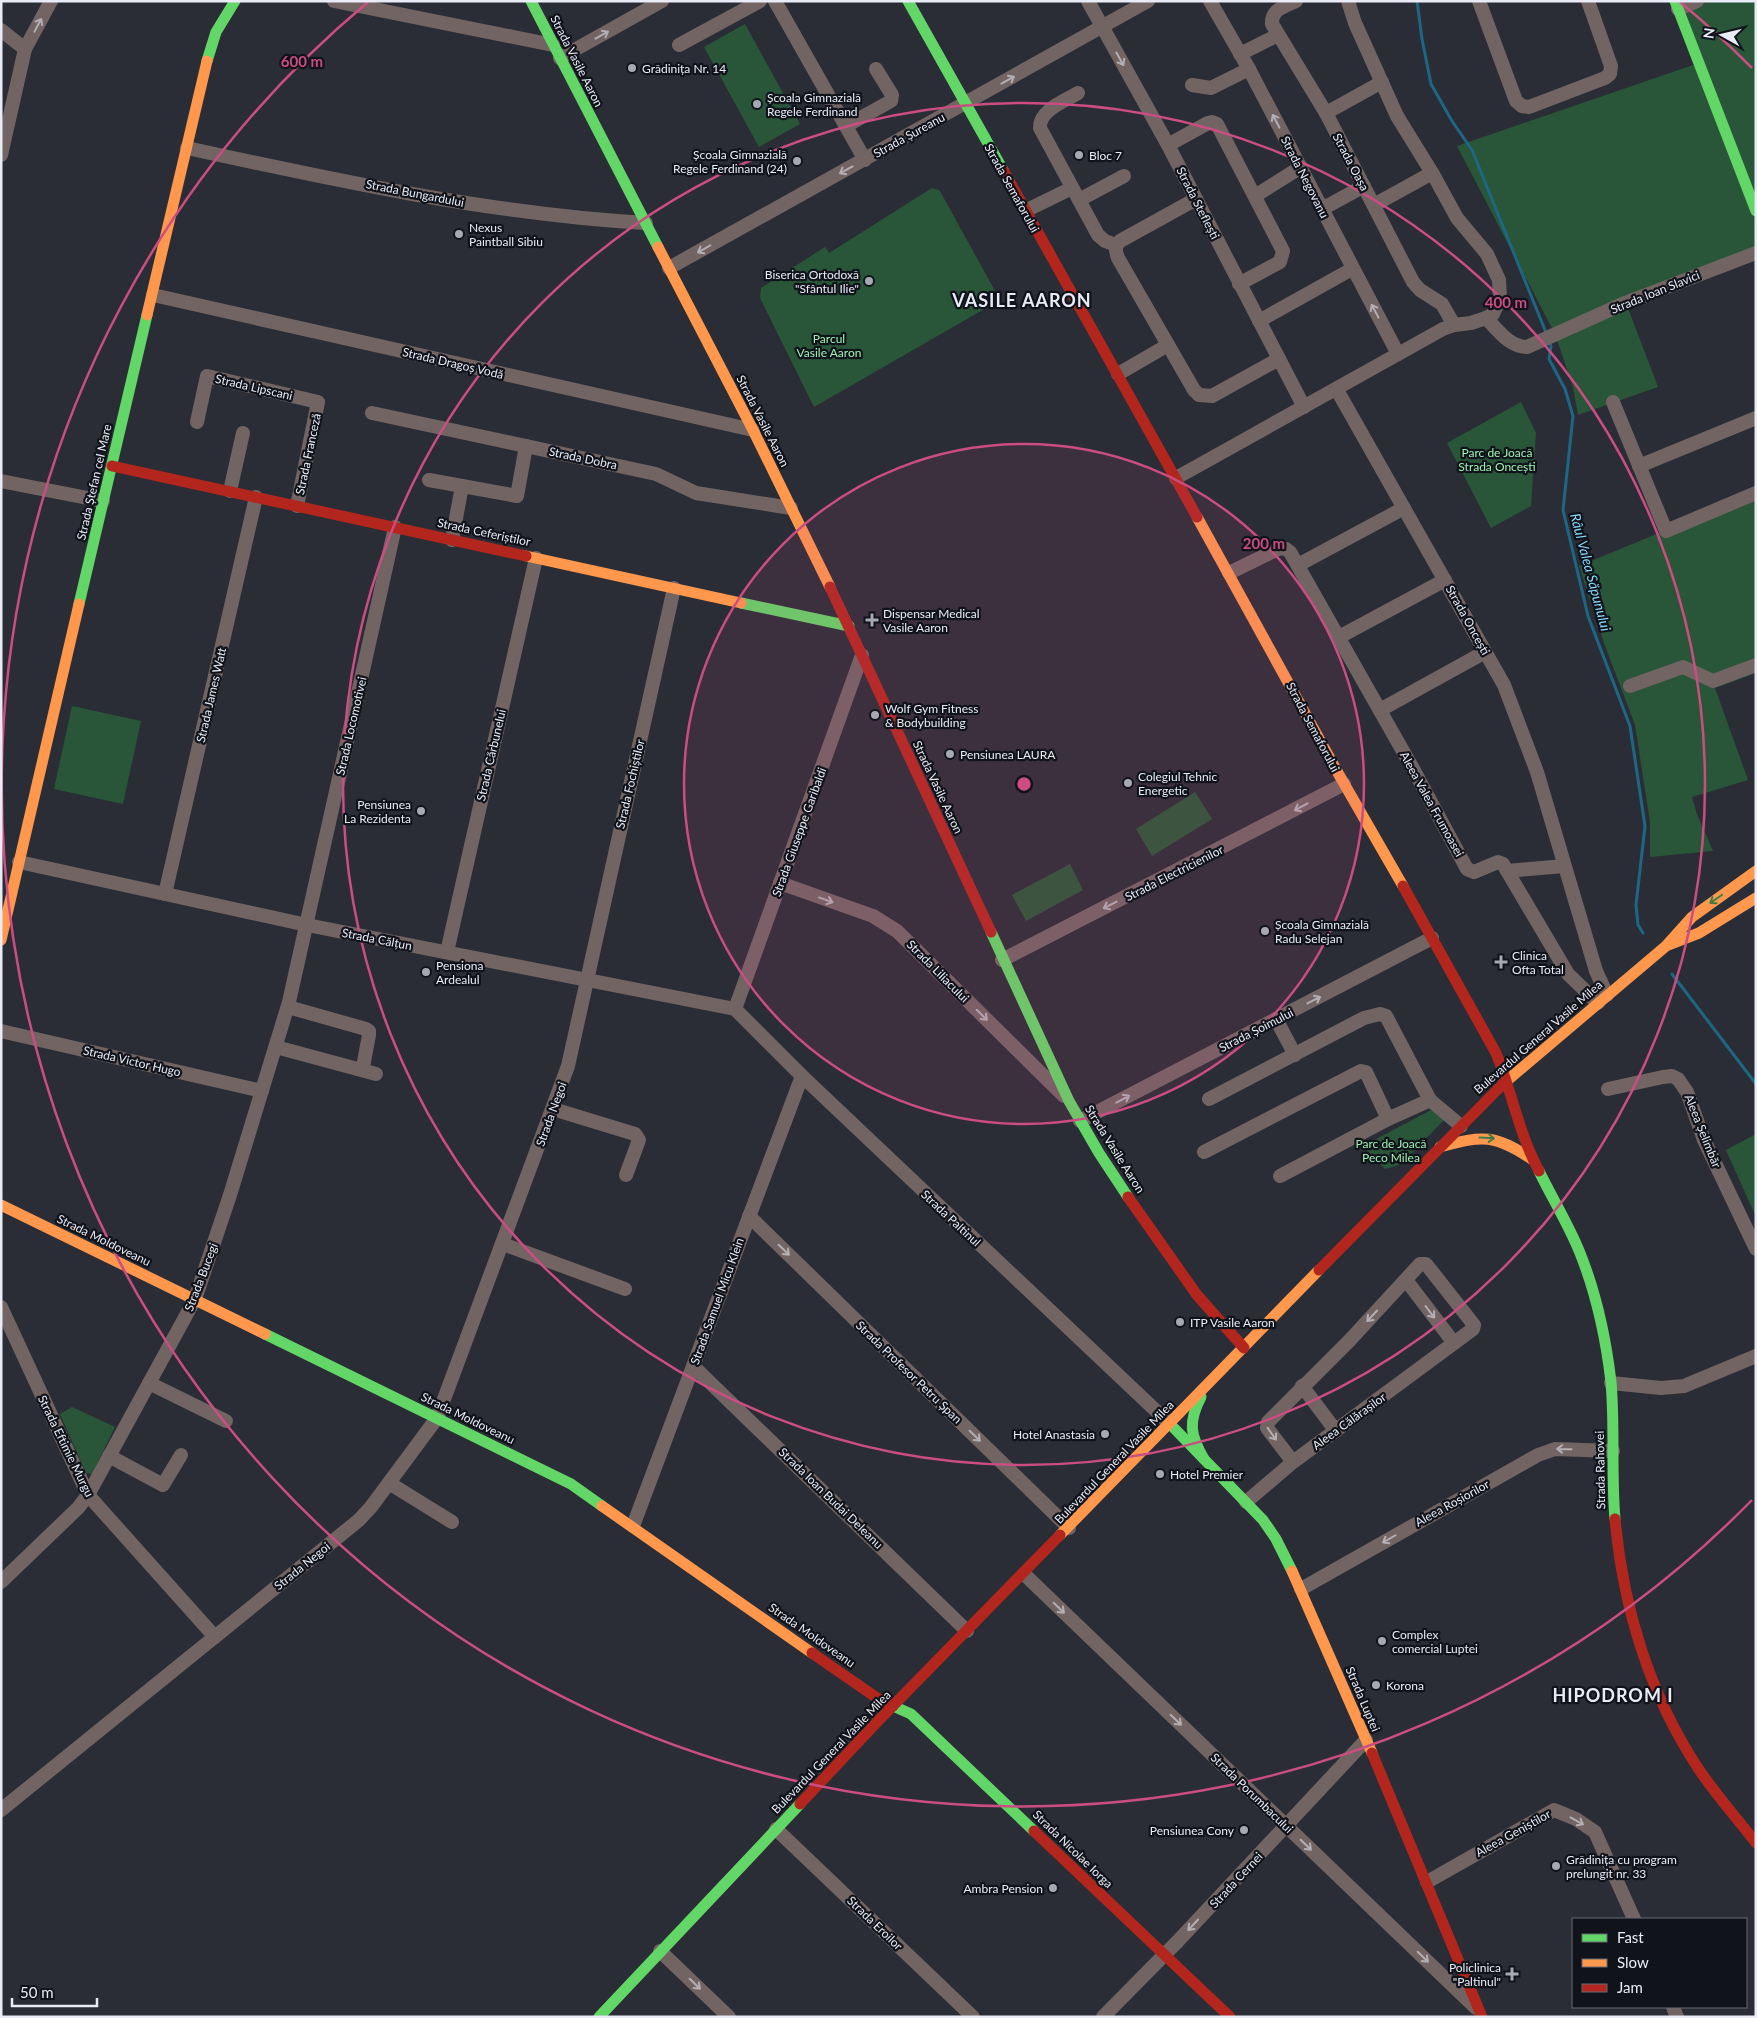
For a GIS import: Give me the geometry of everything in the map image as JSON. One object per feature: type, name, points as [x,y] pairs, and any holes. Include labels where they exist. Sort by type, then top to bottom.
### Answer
[{"type":"main road","name":"Strada Ștefan cel Mare","points":[[1,940],[186,148],[223,1]]},
{"type":"main road","name":"Strada Ștefan cel Mare","points":[[216,32],[235,1]]},
{"type":"main road","name":"Strada Vasile Aaron","points":[[532,1],[752,430],[849,626],[1002,960],[1069,1101],[1139,1213],[1217,1319],[1244,1348]]},
{"type":"main road","name":"Strada Semaforului","points":[[908,1],[1229,573],[1344,784],[1432,938],[1464,981],[1506,1080]]},
{"type":"main road","points":[[1676,5],[1756,211]]},
{"type":"main road","name":"Strada Ceferiștilor","points":[[112,466],[849,626]]},
{"type":"main road","points":[[1666,946],[1692,917],[1756,871]]},
{"type":"main road","points":[[1666,946],[1699,933],[1756,898]]},
{"type":"main road","name":"Bulevardul General Vasile Milea","points":[[599,2017],[894,1706],[1460,1126],[1506,1080],[1666,946]]},
{"type":"main road","points":[[1524,1083],[1534,1066],[1553,1050],[1578,1021]]},
{"type":"main road","name":"Strada Rahovei","points":[[1506,1080],[1512,1106],[1533,1160],[1573,1238],[1588,1275],[1604,1337],[1611,1383],[1615,1521],[1622,1581],[1646,1664],[1680,1738],[1698,1769],[1756,1843]]},
{"type":"main road","points":[[1523,1097],[1533,1160]]},
{"type":"main road","points":[[1440,1147],[1473,1138],[1487,1137],[1499,1139],[1513,1145],[1533,1160]]},
{"type":"main road","name":"Strada Moldoveanu","points":[[1,1205],[572,1484],[876,1698],[894,1706]]},
{"type":"main road","points":[[1204,1459],[1196,1446],[1190,1427],[1193,1412],[1207,1386]]},
{"type":"main road","name":"Strada Luptei","points":[[1170,1424],[1270,1529],[1300,1589],[1366,1740],[1481,2014]]},
{"type":"main road","name":"Strada Nicolae Iorga","points":[[894,1706],[910,1714],[1230,2017]]},
{"type":"street","points":[[1,155],[26,49],[51,1]]},
{"type":"street","points":[[334,1],[553,44]]},
{"type":"street","points":[[560,58],[662,1]]},
{"type":"street","points":[[679,45],[760,1]]},
{"type":"street","points":[[775,1],[865,160]]},
{"type":"street","name":"Strada Steflești","points":[[1088,1],[1168,145],[1304,406]]},
{"type":"street","name":"Strada Șureanu","points":[[669,268],[1148,1]]},
{"type":"street","name":"Strada Negovanu","points":[[1210,1],[1249,69],[1398,354]]},
{"type":"street","name":"Strada Oașa","points":[[1296,1],[1276,11],[1272,24],[1326,113],[1413,282],[1420,290],[1442,304],[1454,325]]},
{"type":"street","points":[[1176,478],[1304,406],[1337,390],[1398,354],[1454,325],[1471,323],[1486,318],[1493,314],[1500,298],[1499,280],[1487,254],[1457,218],[1397,116],[1355,23],[1348,1]]},
{"type":"street","points":[[1479,1],[1516,101],[1522,106],[1530,107],[1605,78],[1610,74],[1611,66],[1588,1]]},
{"type":"street","points":[[1676,5],[1697,1]]},
{"type":"street","points":[[1,30],[26,49]]},
{"type":"street","points":[[1240,54],[1278,35]]},
{"type":"street","points":[[846,126],[891,101],[892,95],[876,69]]},
{"type":"street","points":[[1192,85],[1212,88],[1249,69]]},
{"type":"street","points":[[1326,113],[1382,82]]},
{"type":"street","points":[[1078,94],[1046,113],[1040,122],[1044,138],[1098,235],[1105,241],[1116,245]]},
{"type":"street","points":[[1168,145],[1208,123],[1217,124],[1284,251],[1280,262],[1239,284]]},
{"type":"street","name":"Strada Bungardului","points":[[186,148],[274,167],[489,207],[646,223]]},
{"type":"street","points":[[1255,196],[1301,167]]},
{"type":"street","points":[[1374,205],[1432,173]]},
{"type":"street","points":[[1026,211],[1124,176]]},
{"type":"street","points":[[1322,210],[1364,186]]},
{"type":"street","points":[[1196,199],[1120,240],[1116,245],[1118,258],[1194,390],[1199,395],[1205,397],[1212,396],[1279,359]]},
{"type":"street","name":"Strada Ioan Slavici","points":[[1486,318],[1511,343],[1518,347],[1527,347],[1625,304],[1756,253]]},
{"type":"street","points":[[1259,321],[1352,269]]},
{"type":"street","name":"Strada Dragoș Vodă","points":[[153,295],[752,430]]},
{"type":"street","points":[[1118,374],[1168,345]]},
{"type":"street","name":"Strada Lipscani","points":[[197,422],[207,376],[318,402]]},
{"type":"street","name":"Strada Oncești","points":[[1337,390],[1504,685],[1526,739],[1596,971],[1602,999]]},
{"type":"street","name":"Strada Franceză","points":[[297,506],[318,402]]},
{"type":"street","points":[[1612,402],[1666,531],[1756,493]]},
{"type":"street","name":"Strada Dobra","points":[[372,413],[656,474],[696,493],[791,508]]},
{"type":"street","points":[[1639,466],[1756,418]]},
{"type":"street","points":[[230,492],[243,433]]},
{"type":"street","points":[[429,480],[517,496],[526,446]]},
{"type":"street","points":[[1,481],[103,501]]},
{"type":"street","points":[[452,540],[462,486]]},
{"type":"street","name":"Strada James Watt","points":[[165,894],[256,497]]},
{"type":"street","points":[[1298,565],[1404,508]]},
{"type":"street","name":"Strada Locomotivei","points":[[307,925],[395,527]]},
{"type":"street","name":"Aleea Valea Frumoasei","points":[[1229,573],[1280,548],[1290,552],[1380,710],[1467,869],[1474,872],[1502,866]]},
{"type":"street","name":"Strada Cărbunelui","points":[[447,952],[536,558]]},
{"type":"street","points":[[1339,637],[1445,580]]},
{"type":"street","name":"Strada Fochiștilor","points":[[586,980],[674,588]]},
{"type":"street","points":[[1380,710],[1485,652]]},
{"type":"street","name":"Strada Giuseppe Garibaldi","points":[[736,1009],[862,655]]},
{"type":"street","points":[[1630,686],[1683,667],[1713,681],[1756,664]]},
{"type":"street","name":"Strada Electricienilor","points":[[1002,960],[1344,784]]},
{"type":"street","name":"Strada Călțun","points":[[19,862],[307,925],[736,1009]]},
{"type":"street","points":[[1502,866],[1564,866]]},
{"type":"street","points":[[1502,866],[1568,974],[1602,999]]},
{"type":"street","name":"Strada Liliacului","points":[[780,883],[873,916],[897,931],[1069,1101]]},
{"type":"street","name":"Strada Bucegi","points":[[1,1582],[78,1508],[88,1495],[195,1299],[230,1195],[288,1007],[307,925]]},
{"type":"street","name":"Strada Șoimului","points":[[1080,1121],[1432,938]]},
{"type":"street","name":"Strada Negoi","points":[[1,1810],[359,1520],[437,1418],[568,1066],[586,980]]},
{"type":"street","points":[[288,1007],[369,1031],[363,1067]]},
{"type":"street","name":"Strada Paltinul","points":[[736,1009],[802,1076],[1170,1424]]},
{"type":"street","points":[[1210,1099],[1364,1018],[1380,1014],[1386,1016],[1430,1100],[1460,1126]]},
{"type":"street","points":[[1276,1019],[1294,1055]]},
{"type":"street","name":"Strada Victor Hugo","points":[[1,1031],[262,1091]]},
{"type":"street","points":[[276,1047],[376,1074]]},
{"type":"street","points":[[1204,1152],[1362,1071],[1366,1072],[1388,1119]]},
{"type":"street","name":"Strada Samuel Micu Klein","points":[[633,1526],[802,1076]]},
{"type":"street","name":"Aleea Șelimbăr","points":[[1608,1089],[1663,1077],[1672,1076],[1678,1079],[1688,1092],[1704,1140],[1756,1249]]},
{"type":"street","points":[[1280,1176],[1388,1119],[1430,1100]]},
{"type":"street","points":[[553,1109],[635,1134],[639,1140],[626,1175]]},
{"type":"street","name":"Strada Profesor Petru Șpan","points":[[749,1216],[1069,1528]]},
{"type":"street","points":[[503,1244],[625,1289]]},
{"type":"street","name":"Aleea Călărașilor","points":[[1246,1502],[1293,1462],[1473,1329],[1474,1325],[1426,1264],[1420,1264],[1406,1280]]},
{"type":"street","points":[[1293,1462],[1266,1425],[1406,1280],[1454,1343]]},
{"type":"street","name":"Strada Eftimie Murgu","points":[[1,1307],[88,1495],[215,1637]]},
{"type":"street","points":[[1611,1383],[1673,1388],[1684,1386],[1756,1356]]},
{"type":"street","name":"Strada Ioan Budai Deleanu","points":[[693,1366],[967,1631]]},
{"type":"street","points":[[149,1383],[226,1421]]},
{"type":"street","points":[[1302,1386],[1336,1431]]},
{"type":"street","name":"Aleea Roșiorilor","points":[[1300,1589],[1538,1455],[1555,1449],[1613,1451]]},
{"type":"street","points":[[109,1456],[163,1485],[181,1455]]},
{"type":"street","points":[[389,1483],[452,1522]]},
{"type":"street","name":"Strada Porumbacului","points":[[1024,1574],[1481,2014]]},
{"type":"street","name":"Strada Cernei","points":[[1103,2017],[1164,1955],[1366,1740]]},
{"type":"street","name":"Aleea Geniștilor","points":[[1427,1882],[1554,1810],[1576,1819],[1595,1832],[1634,1918]]},
{"type":"street","name":"Strada Eroilor","points":[[776,1829],[973,2017]]},
{"type":"street","points":[[660,1951],[729,2017]]},
{"type":"green space","points":[[1683,1],[1756,1],[1756,253],[1626,303],[1658,387],[1578,415],[1573,387],[1555,334],[1457,146],[1699,63]]},
{"type":"green space","points":[[745,24],[800,124],[759,147],[704,47]]},
{"type":"green space","name":"Parcul Vasile Aaron","points":[[932,188],[939,190],[941,193],[1000,300],[814,407],[760,298],[761,288],[825,247],[829,253]]},
{"type":"green space","name":"Parc de Joacă Strada Oncești","points":[[1521,402],[1536,433],[1531,506],[1491,528],[1447,443]]},
{"type":"green space","points":[[1756,493],[1756,673],[1715,688],[1748,780],[1692,797],[1697,814],[1713,851],[1650,857],[1650,822],[1635,725],[1604,643],[1579,566]]},
{"type":"green space","points":[[72,706],[141,721],[123,804],[54,789]]},
{"type":"green space","points":[[1195,792],[1212,819],[1152,856],[1136,829]]},
{"type":"green space","points":[[1070,864],[1083,890],[1026,921],[1012,895]]},
{"type":"green space","name":"Parc de Joacă Peco Milea","points":[[1433,1109],[1446,1118],[1399,1165],[1385,1169],[1363,1146]]},
{"type":"green space","points":[[1756,1134],[1756,1217],[1726,1150]]},
{"type":"green space","points":[[72,1407],[115,1427],[92,1474],[86,1473],[60,1414]]},
{"type":"waterway","name":"Râul Valea Săpunului","points":[[1417,1],[1431,84],[1452,121],[1472,150],[1547,335]]},
{"type":"waterway","name":"Râul Valea Săpunului","points":[[1549,341],[1551,346],[1549,359],[1565,389],[1573,416],[1563,510],[1588,616],[1630,726],[1645,826],[1636,905],[1638,925],[1643,933]]},
{"type":"waterway","name":"Râul Valea Săpunului","points":[[1672,974],[1756,1084]]},
{"type":"traffic: fast","points":[[207,61],[216,32],[235,1]]},
{"type":"traffic: fast","points":[[531,1],[658,247]]},
{"type":"traffic: fast","points":[[908,1],[1003,170]]},
{"type":"traffic: fast","points":[[1675,1],[1756,211]]},
{"type":"traffic: fast","points":[[79,604],[147,315]]},
{"type":"traffic: fast","points":[[741,603],[849,626]]},
{"type":"traffic: fast","points":[[991,932],[1069,1101],[1099,1153],[1128,1197]]},
{"type":"traffic: fast","points":[[1539,1171],[1580,1253],[1600,1316],[1611,1382],[1615,1519]]},
{"type":"traffic: fast","points":[[265,1334],[571,1484],[602,1506]]},
{"type":"traffic: fast","points":[[1201,1397],[1194,1414],[1192,1428],[1196,1443],[1204,1459]]},
{"type":"traffic: fast","points":[[1170,1424],[1263,1520],[1276,1539],[1292,1571]]},
{"type":"traffic: fast","points":[[893,1706],[911,1714],[1034,1831]]},
{"type":"traffic: fast","points":[[599,2017],[800,1804]]},
{"type":"traffic: slow","points":[[147,315],[207,61]]},
{"type":"traffic: slow","points":[[658,247],[753,430],[830,587]]},
{"type":"traffic: slow","points":[[1197,517],[1338,773],[1403,886]]},
{"type":"traffic: slow","points":[[526,556],[741,603]]},
{"type":"traffic: slow","points":[[1,940],[79,604]]},
{"type":"traffic: slow","points":[[1503,1084],[1666,946],[1692,917],[1756,871]]},
{"type":"traffic: slow","points":[[1668,945],[1699,933],[1756,898]]},
{"type":"traffic: slow","points":[[1440,1147],[1467,1140],[1488,1139],[1508,1145],[1533,1160]]},
{"type":"traffic: slow","points":[[1,1205],[265,1334]]},
{"type":"traffic: slow","points":[[1060,1535],[1319,1270]]},
{"type":"traffic: slow","points":[[602,1506],[812,1653]]},
{"type":"traffic: slow","points":[[1292,1571],[1372,1753]]},
{"type":"traffic: jam","points":[[1003,170],[1197,517]]},
{"type":"traffic: jam","points":[[112,466],[526,556]]},
{"type":"traffic: jam","points":[[830,587],[991,932]]},
{"type":"traffic: jam","points":[[1403,886],[1496,1053],[1526,1142],[1539,1171]]},
{"type":"traffic: jam","points":[[1319,1270],[1503,1084]]},
{"type":"traffic: jam","points":[[1128,1197],[1197,1295],[1244,1348]]},
{"type":"traffic: jam","points":[[1615,1519],[1624,1584],[1632,1617],[1652,1680],[1665,1710],[1698,1768],[1756,1843]]},
{"type":"traffic: jam","points":[[800,1804],[878,1721],[1060,1535]]},
{"type":"traffic: jam","points":[[812,1653],[877,1698],[893,1706]]},
{"type":"traffic: jam","points":[[1372,1753],[1482,2017]]},
{"type":"traffic: jam","points":[[1034,1831],[1230,2017]]},
{"type":"place","name":"Grădinița Nr. 14","points":[[632,68]]},
{"type":"place","name":"Școala Gimnazială Regele Ferdinand","points":[[757,104]]},
{"type":"place","name":"Bloc 7","points":[[1079,155]]},
{"type":"place","name":"Școala Gimnazială Regele Ferdinand (24)","points":[[797,161]]},
{"type":"place","name":"Nexus Paintball Sibiu","points":[[459,234]]},
{"type":"place","name":"Biserica Ortodoxă \"Sfântul Ilie\"","points":[[869,281]]},
{"type":"place","name":"Dispensar Medical Vasile Aaron","points":[[872,620]]},
{"type":"place","name":"Wolf Gym Fitness & Bodybuilding","points":[[875,715]]},
{"type":"place","name":"Pensiunea LAURA","points":[[950,754]]},
{"type":"place","name":"Colegiul Tehnic Energetic","points":[[1128,783]]},
{"type":"place","name":"Pensiunea La Rezidenta","points":[[421,811]]},
{"type":"place","name":"Școala Gimnazială Radu Selejan","points":[[1265,931]]},
{"type":"place","name":"Clinica Ofta Total","points":[[1501,962]]},
{"type":"place","name":"Pensiona Ardealul","points":[[426,972]]},
{"type":"place","name":"ITP Vasile Aaron","points":[[1180,1322]]},
{"type":"place","name":"Hotel Anastasia","points":[[1105,1434]]},
{"type":"place","name":"Hotel Premier","points":[[1160,1474]]},
{"type":"place","name":"Complex comercial Luptei","points":[[1382,1641]]},
{"type":"place","name":"Korona","points":[[1376,1685]]},
{"type":"place","name":"Pensiunea Cony","points":[[1244,1830]]},
{"type":"place","name":"Grădinița cu program prelungit nr. 33","points":[[1556,1866]]},
{"type":"place","name":"Ambra Pension","points":[[1053,1888]]},
{"type":"place","name":"Policlinica \"Paltinul\"","points":[[1512,1974]]},
{"type":"district","name":"VASILE AARON","points":[[1022,300]]},
{"type":"district","name":"HIPODROM I","points":[[1613,1695]]}]
